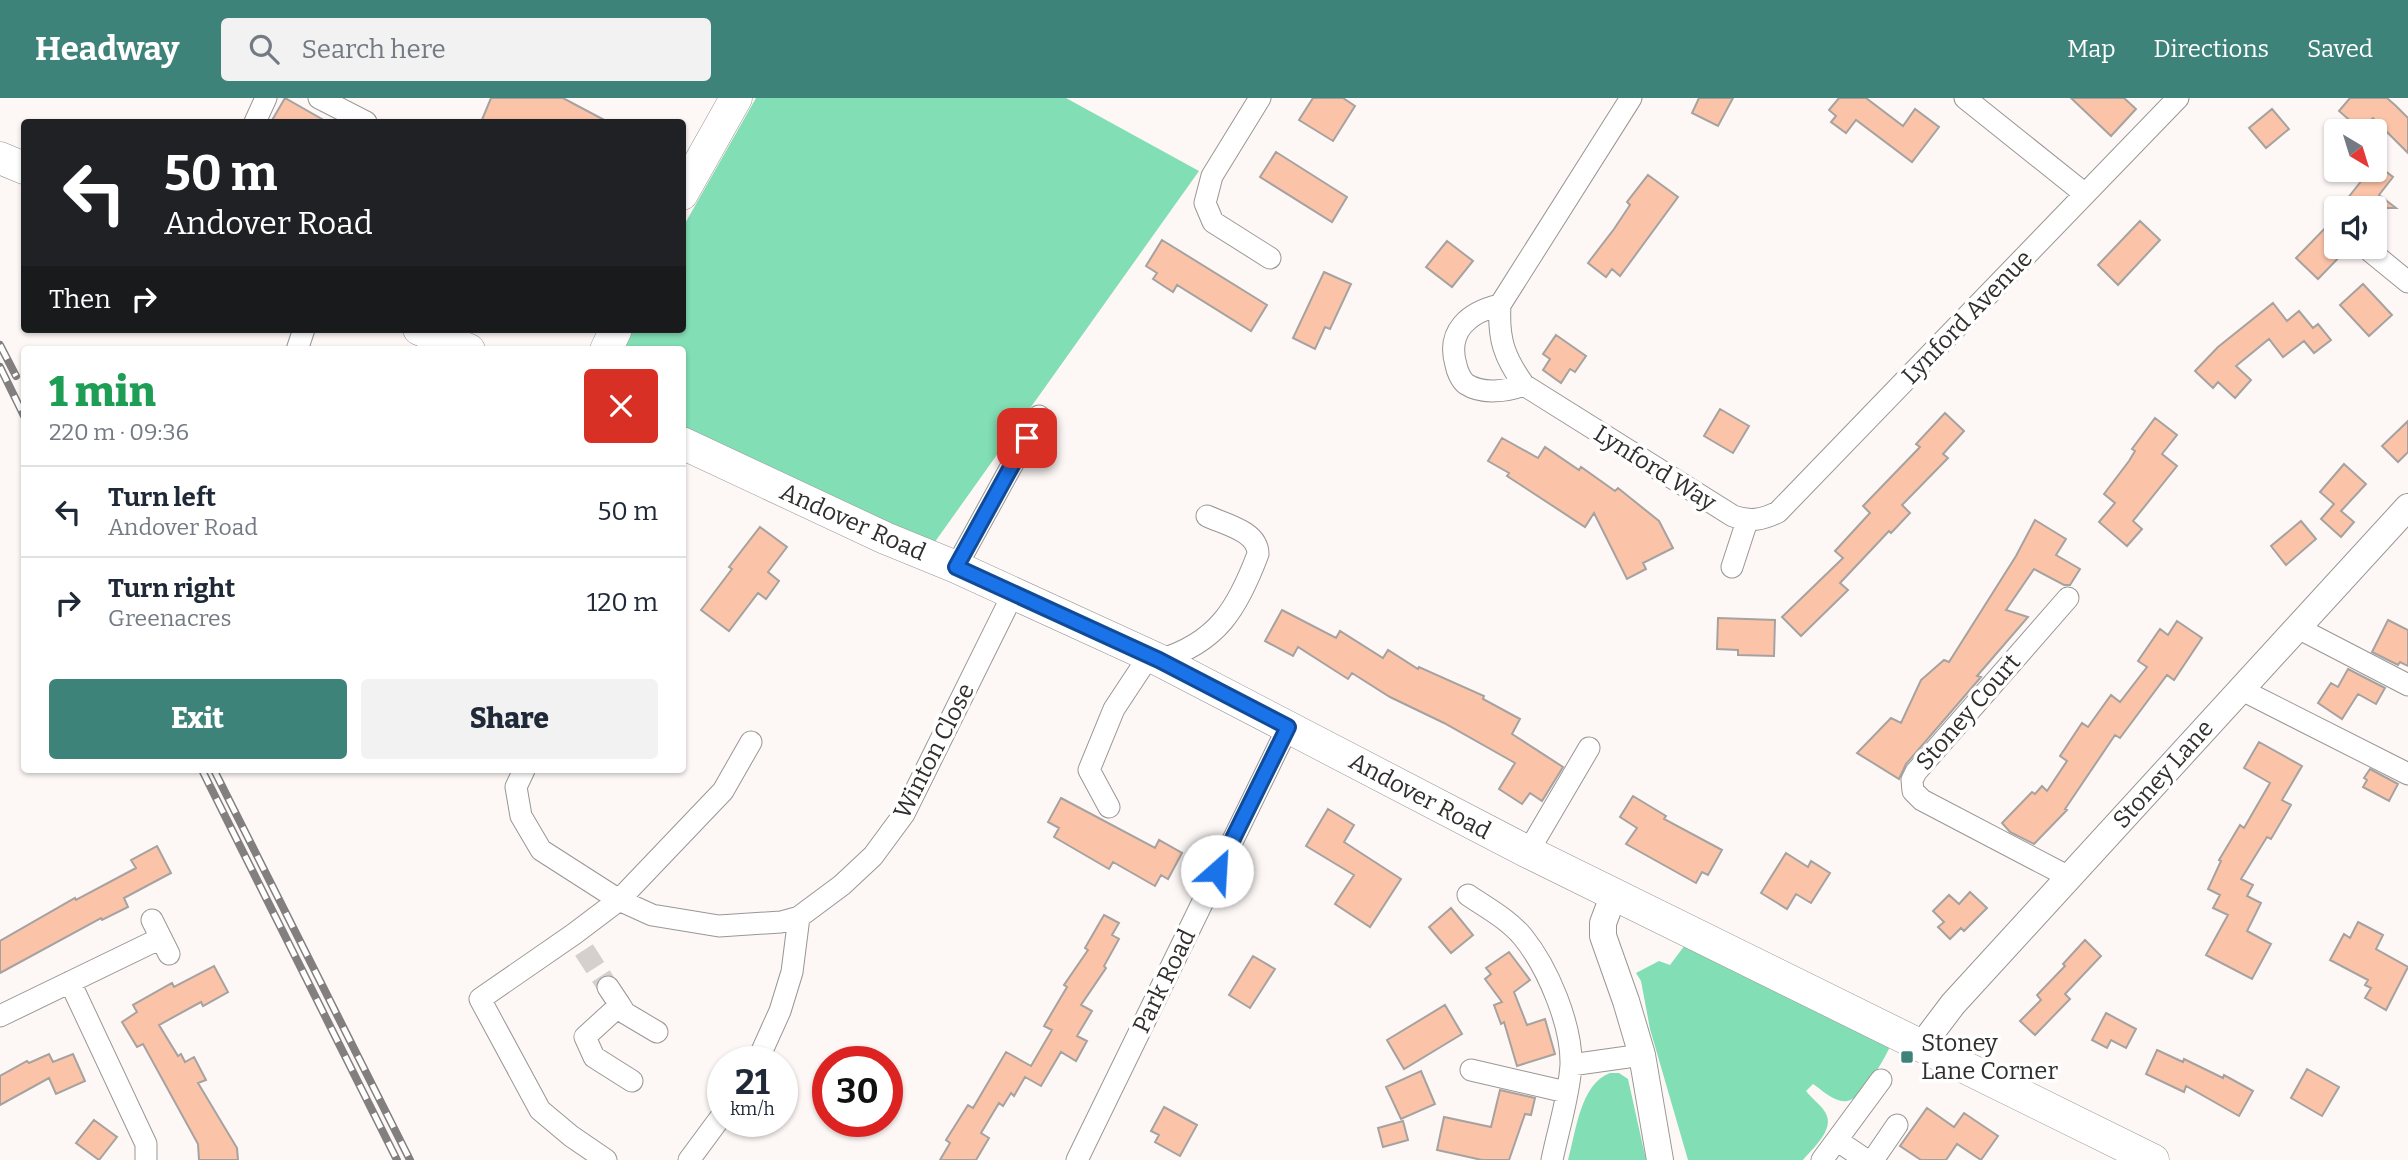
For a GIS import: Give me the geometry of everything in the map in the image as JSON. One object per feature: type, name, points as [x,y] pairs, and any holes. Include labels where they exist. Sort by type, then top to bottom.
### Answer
[{"type":"main road","points":[[686,187],[736,98]]},
{"type":"main road","points":[[0,158],[21,167]]},
{"type":"main road","points":[[429,333],[459,346]]},
{"type":"main road","name":"Andover Road","points":[[686,445],[885,538],[956,567],[1154,658],[1528,852],[2153,1160]]},
{"type":"street","points":[[256,119],[266,98]]},
{"type":"street","points":[[319,98],[360,119]]},
{"type":"street","points":[[1260,98],[1212,176],[1205,203],[1213,222],[1270,258]]},
{"type":"street","points":[[1524,385],[1506,391],[1489,391],[1466,383],[1457,372],[1453,338],[1475,314],[1500,304],[1630,98]]},
{"type":"street","points":[[1965,98],[2085,194]]},
{"type":"street","name":"Lynford Avenue","points":[[1747,521],[1778,512],[2178,98]]},
{"type":"street","points":[[2380,259],[2408,282]]},
{"type":"street","name":"Lynford Way","points":[[1500,304],[1501,344],[1512,369],[1524,385],[1733,516],[1747,521]]},
{"type":"street","points":[[956,567],[1040,416]]},
{"type":"street","name":"Stoney Lane","points":[[1922,1045],[1954,1004],[2408,508]]},
{"type":"street","points":[[1109,807],[1089,770],[1114,709],[1154,658],[1177,655],[1222,625],[1241,595],[1258,554],[1258,547],[1250,536],[1207,516]]},
{"type":"street","points":[[1732,567],[1747,521]]},
{"type":"street","name":"Winton Close","points":[[523,773],[516,787],[521,816],[541,850],[619,900],[652,915],[719,926],[780,922],[799,917],[842,885],[873,856],[904,814],[1013,594]]},
{"type":"street","name":"Stoney Court","points":[[2068,598],[1941,741],[1912,780],[1913,791],[1922,800],[2069,877]]},
{"type":"street","points":[[2298,628],[2408,685]]},
{"type":"street","points":[[2240,689],[2408,774]]},
{"type":"street","name":"Park Road","points":[[1076,1160],[1288,727]]},
{"type":"street","points":[[606,1160],[540,1110],[480,999],[579,942],[723,791],[751,742]]},
{"type":"street","points":[[1528,852],[1589,748]]},
{"type":"street","points":[[1614,894],[1603,923],[1603,936],[1642,1055],[1660,1160]]},
{"type":"street","points":[[1468,895],[1504,919],[1522,936],[1538,958],[1561,1010],[1568,1038],[1570,1066],[1552,1160]]},
{"type":"street","points":[[764,1046],[780,1012],[792,972],[799,917]]},
{"type":"street","points":[[0,1017],[161,938]]},
{"type":"street","points":[[70,982],[146,1144],[146,1160]]},
{"type":"street","points":[[632,1081],[594,1057],[585,1037],[614,996],[625,1013],[657,1032]]},
{"type":"street","points":[[1570,1066],[1642,1055]]},
{"type":"street","points":[[1471,1070],[1566,1091]]},
{"type":"street","points":[[1822,1160],[1881,1080]]},
{"type":"street","points":[[1873,1160],[1897,1125]]},
{"type":"street","points":[[689,1160],[707,1136]]},
{"type":"street","points":[[1838,1141],[1866,1160]]},
{"type":"green space","points":[[756,98],[1066,98],[1199,171],[932,546],[686,427],[686,346],[614,346],[622,333],[686,333],[686,222]]},
{"type":"green space","points":[[1688,941],[1891,1045],[1872,1077],[1853,1099],[1838,1100],[1813,1084],[1806,1091],[1825,1112],[1828,1125],[1822,1138],[1803,1160],[1688,1160],[1650,1029],[1641,981],[1636,973],[1659,961],[1670,965]]},
{"type":"green space","points":[[1610,1073],[1619,1073],[1628,1079],[1646,1160],[1568,1160],[1586,1098],[1592,1087]]},
{"type":"building","points":[[285,98],[322,119],[273,119]]},
{"type":"building","points":[[491,98],[563,98],[602,119],[482,119]]},
{"type":"building","points":[[1313,98],[1343,98],[1355,106],[1333,141],[1299,120]]},
{"type":"building","points":[[1699,98],[1733,98],[1718,126],[1692,113]]},
{"type":"building","points":[[1839,98],[1866,98],[1903,126],[1915,109],[1939,127],[1912,162],[1856,120],[1846,133],[1831,122],[1836,116],[1829,110]]},
{"type":"building","points":[[2071,98],[2124,98],[2136,109],[2111,136]]},
{"type":"building","points":[[2350,98],[2387,98],[2408,118],[2408,153],[2387,132],[2387,119],[2348,119],[2339,111]]},
{"type":"building","points":[[2272,109],[2289,129],[2266,148],[2249,128]]},
{"type":"building","points":[[1276,152],[1347,197],[1332,222],[1260,177]]},
{"type":"building","points":[[2387,172],[2393,177],[2380,196],[2349,196],[2361,182],[2387,182]]},
{"type":"building","points":[[1648,175],[1678,197],[1620,276],[1612,269],[1606,277],[1588,263],[1614,229],[1630,205],[1627,202]]},
{"type":"building","points":[[2387,201],[2396,208],[2387,208]]},
{"type":"building","points":[[2140,221],[2160,240],[2118,285],[2098,265]]},
{"type":"building","points":[[2324,229],[2324,259],[2337,259],[2318,279],[2296,258]]},
{"type":"building","points":[[1162,240],[1267,305],[1251,331],[1177,285],[1173,292],[1153,279],[1157,273],[1146,266]]},
{"type":"building","points":[[1447,241],[1473,261],[1452,287],[1426,267]]},
{"type":"building","points":[[1324,272],[1351,284],[1330,329],[1325,327],[1315,349],[1293,338]]},
{"type":"building","points":[[2363,284],[2392,315],[2369,336],[2340,305]]},
{"type":"building","points":[[2273,303],[2287,321],[2299,311],[2313,328],[2318,324],[2331,340],[2314,353],[2304,341],[2283,357],[2269,339],[2236,366],[2251,380],[2235,398],[2218,382],[2213,388],[2195,371],[2218,347]]},
{"type":"building","points":[[1556,335],[1586,356],[1575,372],[1570,369],[1561,383],[1543,370],[1550,359],[1543,354]]},
{"type":"building","points":[[1720,409],[1749,426],[1733,453],[1704,436]]},
{"type":"building","points":[[1945,413],[1964,431],[1943,454],[1948,458],[1902,505],[1910,513],[1891,533],[1889,531],[1840,583],[1848,590],[1801,636],[1782,617],[1843,558],[1835,551],[1870,513],[1863,506],[1920,447],[1916,444]]},
{"type":"building","points":[[2155,418],[2177,435],[2162,454],[2177,466],[2133,521],[2142,529],[2127,546],[2099,522],[2115,503],[2104,494],[2129,461],[2135,451],[2132,449]]},
{"type":"building","points":[[2408,421],[2408,452],[2398,462],[2382,446]]},
{"type":"building","points":[[1502,438],[1538,458],[1545,447],[1579,470],[1581,467],[1615,491],[1618,488],[1659,521],[1673,548],[1643,563],[1646,569],[1627,579],[1594,513],[1585,527],[1488,461]]},
{"type":"building","points":[[2344,464],[2366,484],[2341,511],[2354,522],[2341,537],[2321,519],[2334,504],[2320,492]]},
{"type":"building","points":[[2035,520],[2066,539],[2056,555],[2080,569],[2070,585],[2064,585],[2034,569],[2006,610],[2028,617],[1977,676],[1981,677],[1906,764],[1899,779],[1857,753],[1891,718],[1901,723],[1921,680],[1944,660],[1949,662],[2016,556]]},
{"type":"building","points":[[2301,521],[2316,539],[2286,565],[2271,546]]},
{"type":"building","points":[[760,527],[787,547],[768,572],[779,581],[766,599],[758,593],[729,631],[701,610]]},
{"type":"building","points":[[1282,610],[1336,638],[1340,631],[1383,658],[1388,650],[1418,669],[1419,667],[1484,696],[1483,699],[1520,719],[1512,734],[1563,767],[1542,801],[1530,793],[1522,804],[1499,789],[1515,763],[1444,723],[1390,697],[1352,673],[1348,679],[1298,647],[1293,656],[1265,641]]},
{"type":"building","points":[[1718,618],[1775,620],[1774,656],[1738,655],[1738,650],[1717,649]]},
{"type":"building","points":[[2388,620],[2408,630],[2408,666],[2400,662],[2398,665],[2372,652]]},
{"type":"building","points":[[2177,621],[2202,638],[2174,680],[2167,675],[2120,738],[2115,735],[2065,809],[2067,810],[2034,844],[2010,832],[2002,823],[2032,792],[2035,794],[2042,786],[2047,791],[2067,761],[2060,756],[2082,723],[2088,727],[2111,695],[2120,702],[2147,667],[2138,661],[2160,629],[2168,635]]},
{"type":"building","points":[[2348,669],[2385,688],[2376,704],[2358,694],[2342,719],[2318,703],[2331,683],[2338,687]]},
{"type":"building","points":[[2259,742],[2302,766],[2282,800],[2291,805],[2271,839],[2267,837],[2241,879],[2253,885],[2247,896],[2261,903],[2247,931],[2271,944],[2252,979],[2206,955],[2228,915],[2213,908],[2220,895],[2208,889],[2221,861],[2219,860],[2240,825],[2244,828],[2270,783],[2244,768]]},
{"type":"building","points":[[2370,769],[2398,784],[2389,801],[2363,787],[2367,780],[2364,778]]},
{"type":"building","points":[[1633,796],[1666,816],[1664,819],[1722,850],[1708,875],[1702,872],[1696,883],[1626,844],[1637,828],[1620,817]]},
{"type":"building","points":[[1061,798],[1155,848],[1159,840],[1182,853],[1168,879],[1161,875],[1155,886],[1113,862],[1109,869],[1054,837],[1059,828],[1048,822]]},
{"type":"building","points":[[1328,809],[1354,825],[1344,842],[1401,879],[1370,927],[1335,904],[1354,875],[1306,846]]},
{"type":"building","points":[[157,846],[171,873],[124,898],[128,907],[102,920],[101,918],[0,973],[0,941],[75,898],[76,900],[136,868],[131,860]]},
{"type":"building","points":[[1786,853],[1808,867],[1811,861],[1830,873],[1811,903],[1796,894],[1787,909],[1761,893]]},
{"type":"building","points":[[1970,892],[1987,908],[1964,931],[1961,928],[1950,939],[1938,927],[1944,922],[1933,911],[1949,895],[1959,904]]},
{"type":"building","points":[[1451,908],[1473,935],[1451,953],[1429,927]]},
{"type":"building","points":[[1104,915],[1119,923],[1112,935],[1119,939],[1104,966],[1106,968],[1081,1005],[1092,1011],[1077,1036],[1087,1041],[1076,1061],[1061,1052],[1041,1086],[1025,1077],[1014,1096],[1011,1093],[1003,1106],[999,1103],[981,1133],[989,1138],[976,1160],[940,1160],[950,1143],[946,1140],[968,1105],[973,1108],[1006,1052],[1031,1066],[1052,1030],[1044,1026],[1067,987],[1064,985],[1088,950],[1085,948]]},
{"type":"building","points":[[2358,922],[2383,935],[2376,949],[2408,967],[2386,1010],[2365,998],[2371,988],[2365,985],[2368,980],[2330,960],[2344,934],[2350,938]]},
{"type":"building","points":[[2085,940],[2101,956],[2065,994],[2070,999],[2035,1035],[2020,1021],[2041,1000],[2037,995]]},
{"type":"building","points":[[1509,952],[1530,980],[1514,992],[1527,1025],[1545,1019],[1555,1054],[1517,1066],[1504,1022],[1501,1024],[1494,1005],[1502,1002],[1485,979],[1491,974],[1486,968]]},
{"type":"building","points":[[1253,956],[1275,969],[1250,1008],[1229,995]]},
{"type":"building","points":[[214,966],[228,992],[203,1006],[201,1002],[159,1025],[178,1056],[181,1054],[185,1062],[194,1057],[206,1080],[198,1083],[237,1148],[238,1160],[199,1160],[198,1144],[143,1044],[137,1047],[122,1022],[137,1012],[133,1005],[172,983],[174,987]]},
{"type":"building","points":[[1445,1005],[1462,1034],[1404,1069],[1387,1040]]},
{"type":"building","points":[[2106,1013],[2136,1029],[2126,1048],[2111,1040],[2107,1048],[2092,1040]]},
{"type":"building","points":[[2157,1050],[2183,1062],[2184,1059],[2223,1078],[2224,1075],[2253,1091],[2239,1116],[2186,1086],[2184,1092],[2146,1074]]},
{"type":"building","points":[[49,1054],[53,1062],[73,1054],[85,1081],[56,1094],[49,1078],[0,1105],[0,1076],[27,1061],[29,1063]]},
{"type":"building","points":[[2307,1069],[2339,1087],[2322,1116],[2291,1098]]},
{"type":"building","points":[[1421,1071],[1435,1104],[1401,1119],[1386,1087]]},
{"type":"building","points":[[1500,1090],[1535,1098],[1531,1115],[1525,1114],[1509,1160],[1482,1160],[1437,1150],[1444,1117],[1491,1127]]},
{"type":"building","points":[[1164,1107],[1197,1125],[1180,1156],[1155,1142],[1159,1135],[1151,1131]]},
{"type":"building","points":[[1927,1108],[1954,1127],[1964,1113],[1998,1136],[1981,1160],[1957,1144],[1946,1160],[1921,1160],[1900,1146]]},
{"type":"building","points":[[94,1120],[117,1137],[99,1160],[76,1143]]},
{"type":"building","points":[[1403,1121],[1408,1140],[1383,1147],[1378,1128]]},
{"type":"tunnel","points":[[584,950],[608,987]]},
{"type":"railway","points":[[0,345],[16,376]]},
{"type":"railway","points":[[0,367],[21,410]]},
{"type":"railway","points":[[204,773],[397,1160]]},
{"type":"railway","points":[[216,773],[410,1160]]},
{"type":"place","name":"Stoney Lane Corner","points":[[1907,1057]]},
{"type":"route","points":[[1027,438],[956,567],[1159,660],[1288,727],[1217,871]]}]
